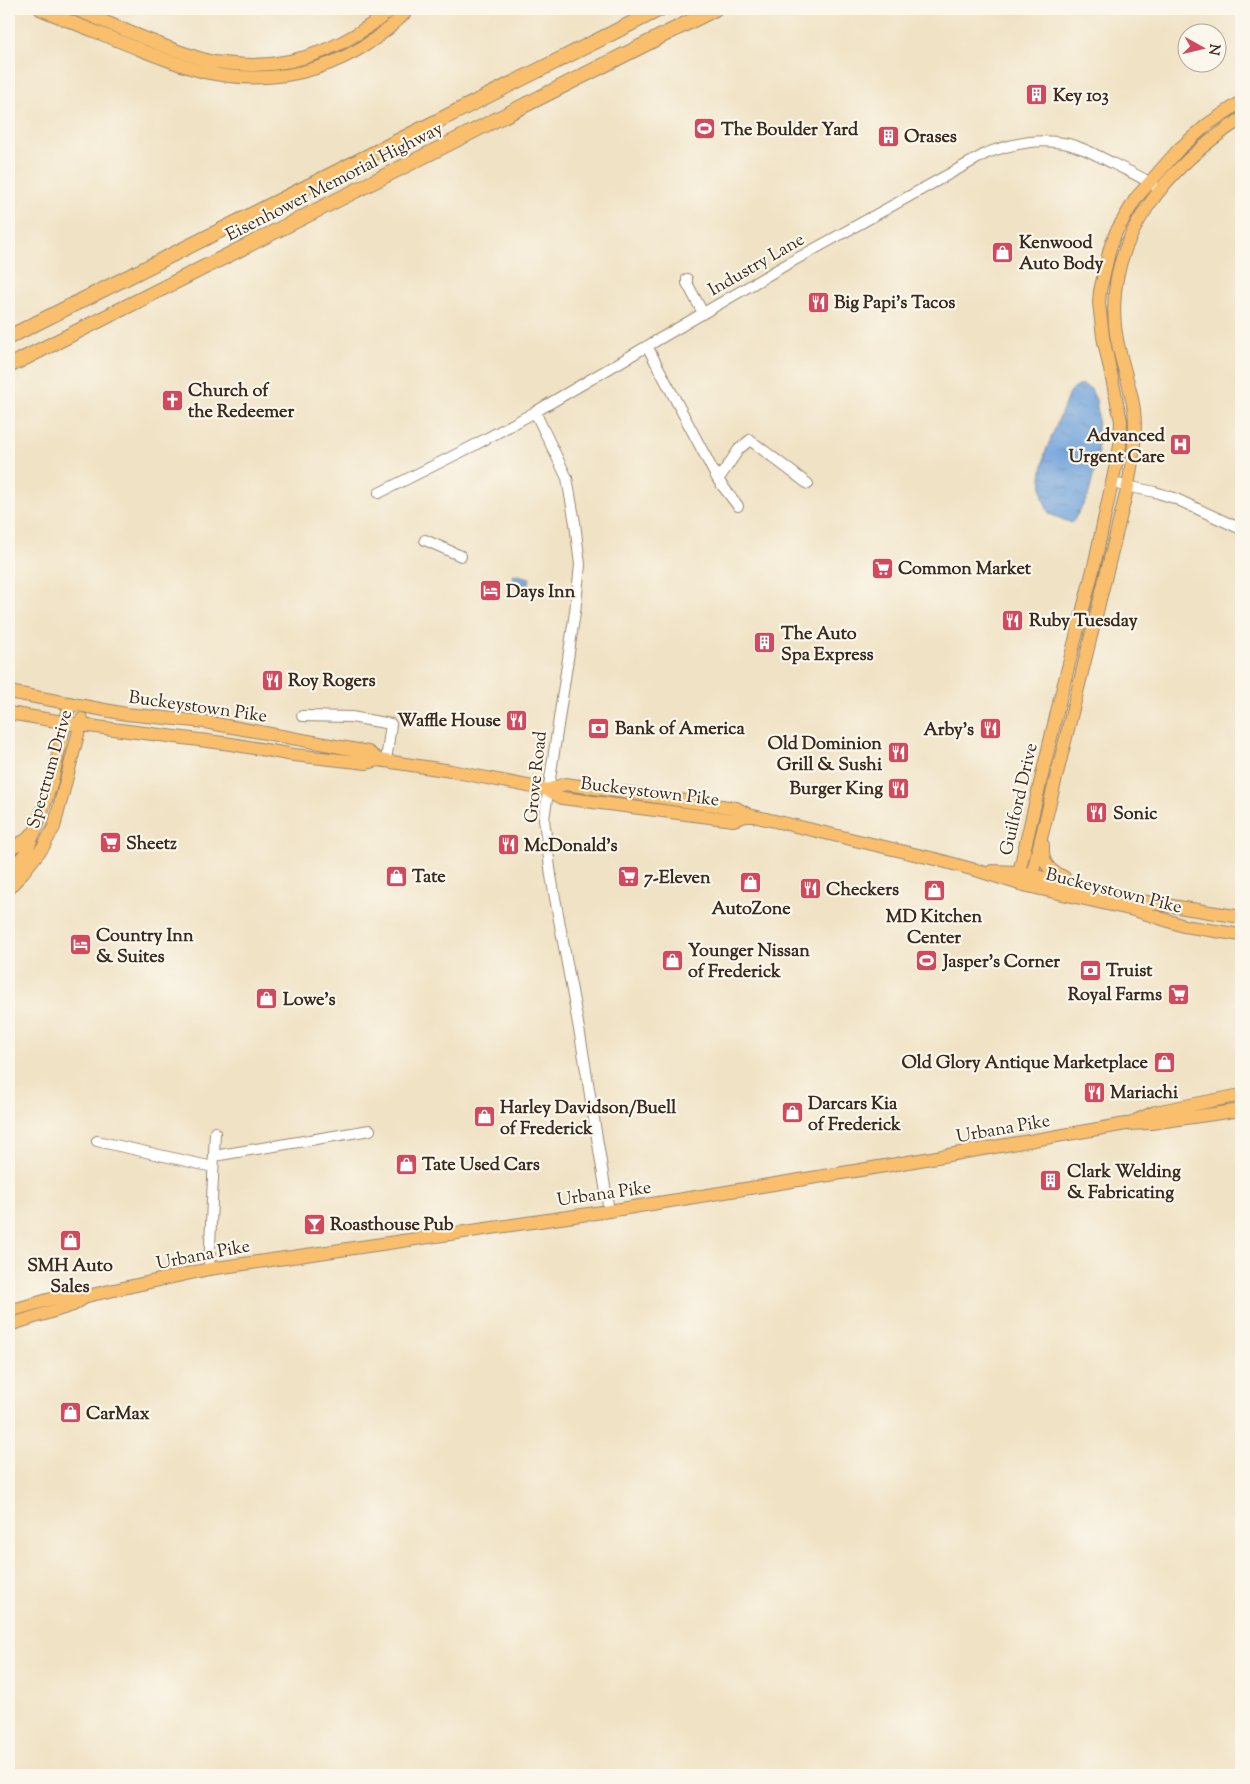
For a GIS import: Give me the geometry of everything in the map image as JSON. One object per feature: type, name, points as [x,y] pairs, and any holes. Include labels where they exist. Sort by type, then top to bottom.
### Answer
[{"type":"highway","name":"Eisenhower Memorial Highway","points":[[9,337],[660,9]]},
{"type":"highway","points":[[675,29],[715,9]]},
{"type":"highway","points":[[675,29],[724,9]]},
{"type":"highway","name":"Eisenhower Memorial Highway","points":[[9,366],[675,29]]},
{"type":"main road","points":[[40,9],[182,66],[209,73],[240,77],[275,77],[302,72],[354,54],[370,43],[409,9]]},
{"type":"main road","points":[[74,9],[174,50],[211,61],[246,65],[300,60],[326,51],[351,39],[392,9]]},
{"type":"main road","name":"Guilford Drive","points":[[1023,885],[1032,875],[1128,486],[1134,446],[1134,418],[1115,325],[1115,292],[1121,259],[1155,186],[1190,138],[1241,102]]},
{"type":"main road","name":"Guilford Drive","points":[[1023,885],[1019,872],[1061,694],[1094,566],[1121,432],[1116,395],[1102,338],[1099,303],[1106,261],[1116,232],[1136,198],[1168,180],[1206,144],[1241,119]]},
{"type":"main road","name":"Buckeystown Pike","points":[[9,692],[126,714],[205,722],[368,752],[382,760]]},
{"type":"main road","name":"Spectrum Drive","points":[[9,871],[25,854],[36,829],[51,785],[70,703]]},
{"type":"main road","name":"Spectrum Drive","points":[[9,888],[43,848],[54,826],[85,706]]},
{"type":"main road","name":"Buckeystown Pike","points":[[9,713],[81,725],[231,744],[294,755],[367,763],[382,760],[452,771],[548,790],[562,798],[733,820],[749,815],[979,870],[1023,885],[1138,911],[1184,926],[1241,935]]},
{"type":"main road","points":[[1046,817],[1043,847],[1045,863],[1049,870],[1092,889]]},
{"type":"main road","points":[[9,849],[26,840],[36,829]]},
{"type":"main road","name":"Buckeystown Pike","points":[[979,870],[1019,872],[1147,902],[1241,917]]},
{"type":"main road","name":"Urbana Pike","points":[[1126,1124],[1155,1112],[1241,1095]]},
{"type":"main road","name":"Urbana Pike","points":[[9,1311],[69,1294],[87,1296],[208,1268],[609,1211],[1126,1124],[1152,1123],[1241,1110]]},
{"type":"main road","name":"Urbana Pike","points":[[9,1325],[73,1305],[87,1296]]},
{"type":"street","name":"Industry Lane","points":[[379,494],[535,412],[703,313],[987,153],[1006,146],[1034,142],[1064,143],[1087,151],[1155,186]]},
{"type":"street","points":[[687,278],[687,283],[703,313]]},
{"type":"street","points":[[647,346],[718,480],[738,506]]},
{"type":"street","name":"Grove Road","points":[[535,412],[567,478],[580,566],[575,612],[544,819],[551,876],[581,1040],[609,1211]]},
{"type":"street","points":[[718,480],[739,449],[750,440],[808,484]]},
{"type":"street","points":[[1112,483],[1174,498],[1241,529]]},
{"type":"street","points":[[425,540],[461,556]]},
{"type":"street","points":[[302,716],[351,717],[391,724],[382,760]]},
{"type":"street","points":[[214,1156],[370,1130]]},
{"type":"street","points":[[208,1268],[215,1132]]},
{"type":"street","points":[[97,1141],[214,1167]]},
{"type":"water","points":[[1081,384],[1091,389],[1096,400],[1098,413],[1098,457],[1088,497],[1072,523],[1049,514],[1043,498],[1041,477],[1045,453],[1070,391]]},
{"type":"water","points":[[514,574],[530,578],[529,585],[512,585]]},
{"type":"place","name":"Key 103","points":[[1037,95]]},
{"type":"place","name":"The Boulder Yard","points":[[705,129]]},
{"type":"place","name":"Orases","points":[[888,136]]},
{"type":"place","name":"Kenwood Auto Body","points":[[1003,252]]},
{"type":"place","name":"Big Papi's Tacos","points":[[818,302]]},
{"type":"place","name":"Church of the Redeemer","points":[[172,400]]},
{"type":"place","name":"Advanced Urgent Care","points":[[1181,445]]},
{"type":"place","name":"Common Market","points":[[882,568]]},
{"type":"place","name":"Days Inn","points":[[490,591]]},
{"type":"place","name":"Ruby Tuesday","points":[[1013,620]]},
{"type":"place","name":"The Auto Spa Express","points":[[765,643]]},
{"type":"place","name":"Roy Rogers","points":[[272,680]]},
{"type":"place","name":"Waffle House","points":[[517,720]]},
{"type":"place","name":"Bank of America","points":[[599,728]]},
{"type":"place","name":"Arby's","points":[[990,729]]},
{"type":"place","name":"Old Dominion Grill & Sushi","points":[[898,753]]},
{"type":"place","name":"Burger King","points":[[899,788]]},
{"type":"place","name":"Sonic","points":[[1097,813]]},
{"type":"place","name":"Sheetz","points":[[110,843]]},
{"type":"place","name":"McDonald's","points":[[508,845]]},
{"type":"place","name":"Tate","points":[[396,876]]},
{"type":"place","name":"7-Eleven","points":[[628,877]]},
{"type":"place","name":"AutoZone","points":[[751,883]]},
{"type":"place","name":"Checkers","points":[[810,889]]},
{"type":"place","name":"MD Kitchen Center","points":[[934,891]]},
{"type":"place","name":"Country Inn & Suites","points":[[80,945]]},
{"type":"place","name":"Younger Nissan of Frederick","points":[[672,960]]},
{"type":"place","name":"Jasper's Corner","points":[[927,961]]},
{"type":"place","name":"Truist","points":[[1090,970]]},
{"type":"place","name":"Royal Farms","points":[[1178,994]]},
{"type":"place","name":"Lowe's","points":[[267,999]]},
{"type":"place","name":"Old Glory Antique Marketplace","points":[[1164,1062]]},
{"type":"place","name":"Mariachi","points":[[1094,1092]]},
{"type":"place","name":"Darcars Kia of Frederick","points":[[792,1113]]},
{"type":"place","name":"Harley Davidson/Buell of Frederick","points":[[484,1117]]},
{"type":"place","name":"Tate Used Cars","points":[[406,1164]]},
{"type":"place","name":"Clark Welding & Fabricating","points":[[1051,1181]]},
{"type":"place","name":"Roasthouse Pub","points":[[314,1224]]},
{"type":"place","name":"SMH Auto Sales","points":[[70,1240]]},
{"type":"place","name":"CarMax","points":[[70,1413]]}]
